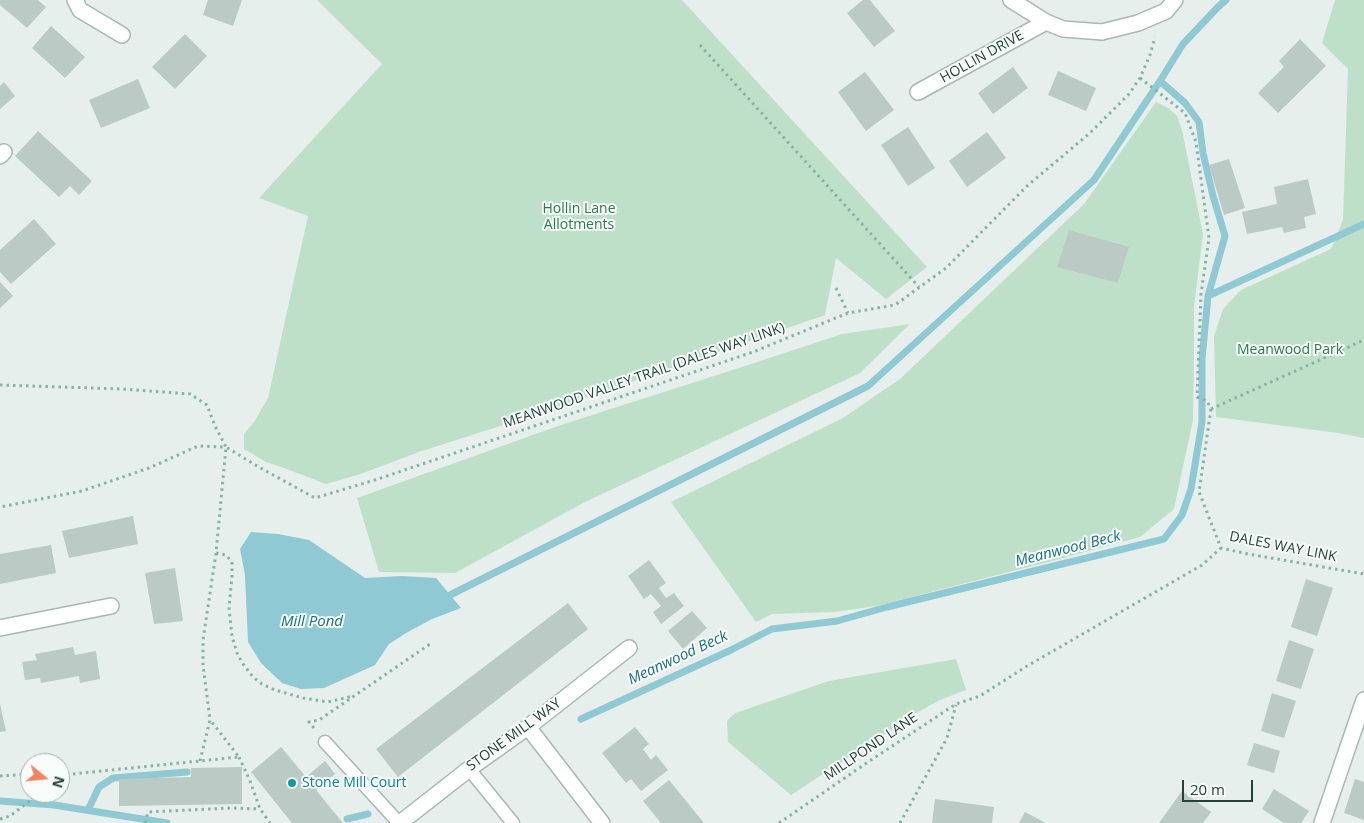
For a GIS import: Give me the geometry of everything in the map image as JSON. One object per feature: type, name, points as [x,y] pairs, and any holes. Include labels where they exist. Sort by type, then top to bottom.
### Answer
[{"type":"street","points":[[76,0],[80,10],[122,34]]},
{"type":"street","name":"HOLLIN DRIVE","points":[[1011,0],[1046,22],[1063,30],[1102,32],[1138,23],[1171,6]]},
{"type":"street","name":"HOLLIN DRIVE","points":[[918,92],[1046,22]]},
{"type":"street","points":[[0,628],[110,606]]},
{"type":"street","name":"STONE MILL WAY","points":[[399,823],[469,769],[528,727],[629,648]]},
{"type":"street","points":[[1322,823],[1364,700]]},
{"type":"street","points":[[528,727],[602,823]]},
{"type":"lane","points":[[325,742],[399,823]]},
{"type":"lane","points":[[469,769],[513,823]]},
{"type":"path","name":"MEANWOOD VALLEY TRAIL (DALES WAY LINK)","points":[[226,447],[256,466],[315,498],[378,479],[753,352],[848,313],[895,305],[946,268],[1027,186],[1090,133],[1129,94],[1140,78],[1150,55],[1155,36],[1171,6]]},
{"type":"path","points":[[700,45],[919,288]]},
{"type":"path","points":[[1140,78],[1185,113],[1196,142],[1209,238],[1201,294],[1197,397],[1207,401],[1211,409],[1364,340]]},
{"type":"path","points":[[836,288],[848,313]]},
{"type":"path","points":[[0,384],[123,388],[190,394],[206,405],[226,447],[216,553],[203,640],[203,665],[210,720],[200,762]]},
{"type":"path","name":"DALES WAY LINK","points":[[1211,409],[1199,492],[1221,548],[1364,574]]},
{"type":"path","points":[[0,507],[82,492],[148,468],[198,446],[226,447]]},
{"type":"path","name":"MILLPOND LANE","points":[[779,823],[956,704],[980,696],[1027,666],[1202,564],[1221,548]]},
{"type":"path","points":[[216,553],[226,555],[232,562],[229,608],[232,636],[236,653],[253,677],[275,690],[303,698],[328,702],[353,696]]},
{"type":"path","points":[[310,722],[319,720],[430,644]]},
{"type":"path","points":[[900,823],[947,738],[956,704]]},
{"type":"path","points":[[210,720],[239,757],[260,809],[270,823]]},
{"type":"path","points":[[72,774],[239,757]]},
{"type":"path","points":[[0,776],[20,775]]},
{"type":"path","points":[[0,819],[10,816],[27,803]]},
{"type":"path","points":[[144,823],[148,812],[231,808],[260,809]]},
{"type":"green space","name":"Hollin Lane Allotments","points":[[317,0],[682,0],[927,267],[886,299],[836,258],[825,315],[553,409],[419,452],[358,475],[326,484],[266,462],[244,449],[244,434],[254,422],[268,398],[308,216],[259,198],[382,64]]},
{"type":"green space","name":"Meanwood Park","points":[[1335,0],[1364,0],[1364,438],[1216,417],[1214,336],[1223,309],[1241,290],[1331,249],[1343,220],[1348,69],[1322,43]]},
{"type":"green space","points":[[1156,102],[1168,108],[1177,116],[1182,130],[1203,234],[1194,307],[1193,420],[1174,509],[1140,537],[1052,561],[876,606],[835,612],[772,614],[756,622],[671,502],[843,418],[900,379],[1084,204]]},
{"type":"green space","points":[[910,324],[860,373],[585,502],[455,573],[379,572],[357,498],[558,426],[842,334]]},
{"type":"green space","points":[[956,659],[966,690],[940,700],[918,712],[791,795],[728,742],[727,721],[735,713],[829,681]]},
{"type":"water","name":"Mill Pond","points":[[251,532],[278,534],[309,540],[365,578],[402,576],[436,578],[461,608],[432,619],[406,633],[389,644],[375,665],[324,688],[301,689],[282,683],[261,663],[248,642],[245,575],[240,549]]},
{"type":"building","points":[[0,0],[38,0],[46,7],[27,28],[0,5]]},
{"type":"building","points":[[208,0],[242,0],[233,26],[203,15]]},
{"type":"building","points":[[863,0],[870,0],[895,31],[874,47],[847,13]]},
{"type":"building","points":[[51,26],[85,57],[65,78],[32,48]]},
{"type":"building","points":[[185,34],[207,56],[175,89],[152,67]]},
{"type":"building","points":[[1300,39],[1326,66],[1278,113],[1258,93],[1284,67],[1279,61]]},
{"type":"building","points":[[1013,67],[1028,88],[993,114],[978,93]]},
{"type":"building","points":[[1058,71],[1096,88],[1086,111],[1048,95]]},
{"type":"building","points":[[865,72],[894,110],[866,131],[838,92]]},
{"type":"building","points":[[138,79],[150,108],[101,128],[89,100]]},
{"type":"building","points":[[4,82],[15,96],[0,109],[0,86]]},
{"type":"building","points":[[908,127],[935,168],[908,186],[881,145]]},
{"type":"building","points":[[38,131],[92,181],[79,195],[70,186],[59,197],[15,156]]},
{"type":"building","points":[[987,132],[1006,158],[967,187],[949,161]]},
{"type":"building","points":[[1229,159],[1245,208],[1224,215],[1209,165]]},
{"type":"building","points":[[1308,179],[1316,214],[1304,217],[1306,228],[1284,233],[1282,227],[1247,234],[1242,212],[1277,204],[1274,187]]},
{"type":"building","points":[[34,219],[56,244],[11,284],[0,272],[0,250]]},
{"type":"building","points":[[1069,230],[1129,247],[1118,283],[1057,267]]},
{"type":"building","points":[[0,282],[13,296],[0,308]]},
{"type":"building","points":[[133,516],[138,544],[69,558],[62,531]]},
{"type":"building","points":[[51,545],[56,573],[0,584],[0,554]]},
{"type":"building","points":[[649,560],[666,583],[659,588],[666,598],[674,593],[684,606],[661,624],[653,612],[661,606],[651,594],[644,599],[628,576]]},
{"type":"building","points":[[175,568],[183,621],[154,624],[145,573]]},
{"type":"building","points":[[1306,579],[1333,588],[1317,636],[1291,627]]},
{"type":"building","points":[[568,603],[588,629],[398,777],[376,749]]},
{"type":"building","points":[[692,611],[707,628],[683,649],[668,631]]},
{"type":"building","points":[[1289,640],[1314,649],[1301,689],[1276,681]]},
{"type":"building","points":[[73,647],[75,655],[96,651],[100,679],[80,683],[79,676],[41,683],[40,678],[25,680],[22,662],[37,660],[35,654]]},
{"type":"building","points":[[1272,693],[1296,701],[1284,738],[1261,731]]},
{"type":"building","points":[[0,704],[6,731],[0,732]]},
{"type":"building","points":[[635,727],[649,744],[643,749],[651,760],[656,755],[668,770],[641,791],[631,779],[626,783],[602,753]]},
{"type":"building","points":[[1254,743],[1280,751],[1274,773],[1247,765]]},
{"type":"building","name":"Stone Mill Court","points":[[281,747],[306,777],[325,761],[335,774],[316,790],[343,823],[292,823],[251,772]]},
{"type":"building","points":[[242,767],[242,804],[119,806],[119,779],[191,777],[191,768]]},
{"type":"building","points":[[1355,779],[1364,782],[1364,820],[1344,813]]},
{"type":"building","points":[[669,780],[704,823],[661,823],[643,801]]},
{"type":"building","points":[[1274,789],[1309,811],[1301,823],[1284,823],[1262,809]]},
{"type":"building","points":[[1182,791],[1211,812],[1203,823],[1159,823]]},
{"type":"building","points":[[935,799],[994,807],[992,823],[932,823]]},
{"type":"building","points":[[1025,812],[1042,821],[1045,823],[1019,823]]},
{"type":"waterway","points":[[450,595],[868,386],[1094,180],[1183,44],[1226,0]]},
{"type":"waterway","points":[[1160,81],[1185,103],[1199,122],[1203,153],[1225,236],[1208,296]]},
{"type":"waterway","name":"Meanwood Beck","points":[[581,719],[731,650],[772,629],[837,621],[1164,539],[1182,515],[1191,489],[1202,422],[1202,359],[1208,296],[1364,224]]},
{"type":"waterway","points":[[88,810],[99,787],[113,778],[187,772]]},
{"type":"waterway","name":"Meanwood Beck","points":[[0,801],[54,805],[167,823]]},
{"type":"waterway","name":"Meanwood Beck","points":[[347,819],[368,814]]},
{"type":"place","name":"Stone Mill Court","points":[[292,783]]}]
